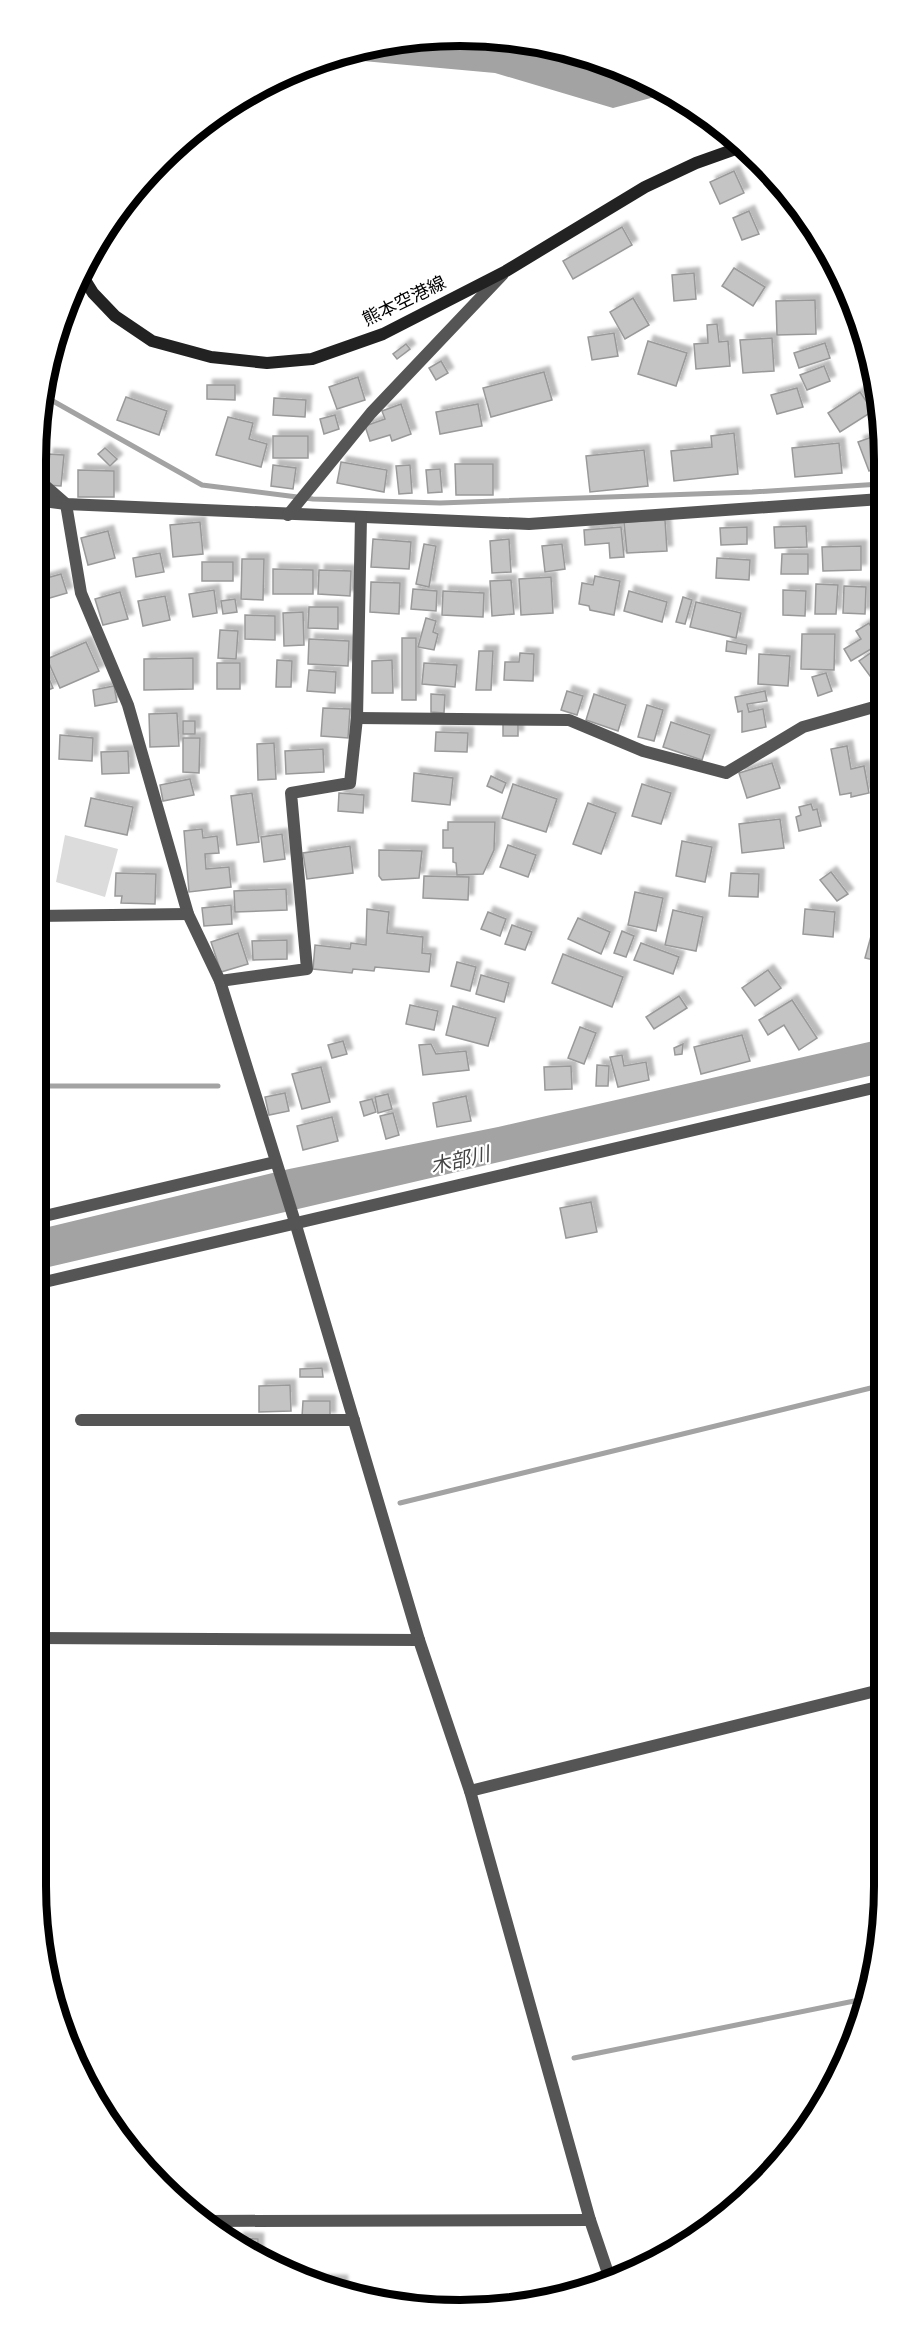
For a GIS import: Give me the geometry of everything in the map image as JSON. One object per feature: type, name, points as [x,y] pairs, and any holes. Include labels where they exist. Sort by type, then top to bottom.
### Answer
[{"type":"main road","name":"熊本空港線","points":[[86,283],[115,316],[152,341],[211,357],[267,363],[312,359],[383,334],[506,271],[645,187],[696,163],[734,150]]},
{"type":"street","points":[[288,515],[371,413],[506,271]]},
{"type":"street","points":[[46,486],[66,504],[81,593],[128,705],[188,914],[220,981],[295,1222],[419,1640],[470,1791],[590,2220],[608,2273]]},
{"type":"street","points":[[46,501],[288,515],[529,524],[874,499]]},
{"type":"street","points":[[220,981],[307,969],[291,793],[350,783],[357,718],[361,517]]},
{"type":"street","points":[[357,718],[569,720],[643,751],[726,772],[804,727],[874,707]]},
{"type":"street","points":[[46,916],[188,914]]},
{"type":"street","points":[[46,1282],[874,1088]]},
{"type":"street","points":[[46,1216],[275,1162]]},
{"type":"street","points":[[81,1420],[354,1420]]},
{"type":"street","points":[[46,1638],[419,1640]]},
{"type":"street","points":[[470,1791],[874,1691]]},
{"type":"street","points":[[216,2221],[590,2220]]},
{"type":"shaded area","points":[[65,835],[118,849],[105,897],[56,882]]},
{"type":"water","points":[[433,47],[487,47],[514,50],[541,54],[593,68],[657,96],[613,108],[495,73],[358,60],[379,54]]},
{"type":"water","name":"木部川","points":[[874,1041],[874,1075],[46,1268],[46,1228],[289,1169],[498,1127]]},
{"type":"building","points":[[734,171],[744,193],[720,204],[710,182]]},
{"type":"building","points":[[749,211],[759,234],[742,240],[733,218]]},
{"type":"building","points":[[622,227],[632,245],[573,279],[563,261]]},
{"type":"building","points":[[734,268],[765,287],[753,306],[722,286]]},
{"type":"building","points":[[694,273],[696,299],[674,301],[672,275]]},
{"type":"building","points":[[633,298],[649,325],[625,339],[610,312]]},
{"type":"building","points":[[815,300],[816,334],[777,335],[776,301]]},
{"type":"building","points":[[717,324],[719,342],[728,341],[730,366],[696,369],[694,344],[708,343],[707,325]]},
{"type":"building","points":[[614,333],[618,356],[592,360],[588,337]]},
{"type":"building","points":[[772,338],[774,371],[743,373],[740,340]]},
{"type":"building","points":[[648,341],[687,353],[676,386],[638,374]]},
{"type":"building","points":[[825,343],[830,358],[799,368],[794,353]]},
{"type":"building","points":[[406,344],[410,349],[397,359],[393,354]]},
{"type":"building","points":[[441,361],[448,373],[436,380],[429,368]]},
{"type":"building","points":[[824,366],[830,381],[807,390],[800,375]]},
{"type":"building","points":[[544,372],[552,400],[491,417],[483,388]]},
{"type":"building","points":[[358,377],[365,400],[337,409],[329,387]]},
{"type":"building","points":[[207,385],[235,385],[235,400],[207,399]]},
{"type":"building","points":[[797,388],[803,407],[777,414],[771,395]]},
{"type":"building","points":[[860,392],[870,407],[871,412],[840,432],[828,413]]},
{"type":"building","points":[[126,397],[167,411],[159,435],[117,420]]},
{"type":"building","points":[[274,398],[306,400],[305,417],[273,415]]},
{"type":"building","points":[[401,404],[411,434],[392,441],[390,435],[370,441],[365,426],[385,419],[382,411]]},
{"type":"building","points":[[478,404],[482,426],[440,434],[436,412]]},
{"type":"building","points":[[335,415],[339,429],[324,434],[320,419]]},
{"type":"building","points":[[228,417],[253,423],[249,439],[267,444],[261,467],[216,455]]},
{"type":"building","points":[[734,433],[738,474],[674,481],[671,451],[712,447],[711,436]]},
{"type":"building","points":[[273,436],[308,436],[308,458],[273,458]]},
{"type":"building","points":[[873,436],[874,469],[869,471],[858,442]]},
{"type":"building","points":[[839,443],[842,473],[795,477],[792,448]]},
{"type":"building","points":[[105,448],[117,459],[110,466],[98,454]]},
{"type":"building","points":[[644,450],[648,486],[590,492],[586,456]]},
{"type":"building","points":[[48,454],[64,455],[61,486],[46,485]]},
{"type":"building","points":[[341,462],[387,470],[384,492],[337,483]]},
{"type":"building","points":[[455,464],[493,464],[493,495],[456,495]]},
{"type":"building","points":[[273,465],[296,468],[293,489],[271,486]]},
{"type":"building","points":[[410,465],[412,493],[399,494],[396,466]]},
{"type":"building","points":[[440,469],[442,492],[428,493],[426,470]]},
{"type":"building","points":[[78,470],[114,471],[114,497],[78,497]]},
{"type":"building","points":[[665,520],[667,551],[627,553],[624,522]]},
{"type":"building","points":[[200,522],[203,554],[173,557],[170,525]]},
{"type":"building","points":[[806,526],[807,547],[775,548],[774,527]]},
{"type":"building","points":[[621,527],[624,557],[610,558],[609,543],[585,545],[584,530]]},
{"type":"building","points":[[747,527],[747,544],[721,545],[720,528]]},
{"type":"building","points":[[108,531],[115,558],[88,565],[81,538]]},
{"type":"building","points":[[373,539],[411,542],[409,569],[371,567]]},
{"type":"building","points":[[509,539],[511,572],[492,573],[490,541]]},
{"type":"building","points":[[424,544],[436,546],[429,587],[416,584]]},
{"type":"building","points":[[562,544],[565,569],[545,572],[542,546]]},
{"type":"building","points":[[861,546],[861,570],[823,571],[822,547]]},
{"type":"building","points":[[160,553],[164,572],[136,577],[133,558]]},
{"type":"building","points":[[782,554],[808,554],[808,574],[781,574]]},
{"type":"building","points":[[717,558],[750,560],[749,580],[716,578]]},
{"type":"building","points":[[242,559],[264,559],[263,600],[241,599]]},
{"type":"building","points":[[202,562],[233,562],[233,581],[202,581]]},
{"type":"building","points":[[273,569],[313,570],[313,594],[273,594]]},
{"type":"building","points":[[319,570],[351,571],[350,596],[318,594]]},
{"type":"building","points":[[61,574],[67,593],[46,599],[46,578]]},
{"type":"building","points":[[595,576],[620,581],[614,615],[590,610],[589,606],[579,604],[582,583],[593,585]]},
{"type":"building","points":[[551,577],[553,613],[521,615],[519,579]]},
{"type":"building","points":[[511,580],[514,614],[492,616],[490,581]]},
{"type":"building","points":[[371,582],[400,583],[399,614],[370,612]]},
{"type":"building","points":[[816,584],[838,585],[836,614],[815,614]]},
{"type":"building","points":[[844,586],[866,587],[865,614],[843,613]]},
{"type":"building","points":[[413,589],[437,591],[436,611],[411,609]]},
{"type":"building","points":[[214,590],[217,613],[193,617],[189,594]]},
{"type":"building","points":[[783,590],[806,591],[805,616],[783,615]]},
{"type":"building","points":[[443,591],[484,593],[483,617],[442,615]]},
{"type":"building","points":[[629,591],[667,602],[662,622],[624,611]]},
{"type":"building","points":[[120,592],[128,619],[103,625],[95,599]]},
{"type":"building","points":[[165,596],[170,620],[143,626],[138,601]]},
{"type":"building","points":[[683,597],[692,600],[685,624],[676,622]]},
{"type":"building","points":[[235,599],[237,612],[223,614],[221,601]]},
{"type":"building","points":[[696,602],[741,613],[736,638],[690,627]]},
{"type":"building","points":[[309,607],[338,607],[338,629],[308,628]]},
{"type":"building","points":[[303,612],[304,645],[284,646],[283,613]]},
{"type":"building","points":[[245,615],[275,616],[275,640],[245,639]]},
{"type":"building","points":[[426,618],[436,621],[433,632],[438,634],[434,650],[418,647]]},
{"type":"building","points":[[869,623],[874,630],[874,647],[851,661],[844,649],[861,639],[856,631]]},
{"type":"building","points":[[220,630],[238,631],[236,659],[218,658]]},
{"type":"building","points":[[802,634],[835,634],[834,670],[801,669]]},
{"type":"building","points":[[402,638],[416,638],[416,700],[402,700]]},
{"type":"building","points":[[309,639],[349,641],[348,666],[308,664]]},
{"type":"building","points":[[727,641],[747,645],[746,654],[726,651]]},
{"type":"building","points":[[86,642],[99,671],[60,688],[47,659]]},
{"type":"building","points":[[479,651],[493,651],[491,690],[476,690]]},
{"type":"building","points":[[874,651],[874,681],[859,661]]},
{"type":"building","points":[[520,653],[534,654],[533,681],[504,680],[505,662],[519,662]]},
{"type":"building","points":[[759,654],[790,656],[788,686],[758,684]]},
{"type":"building","points":[[193,658],[193,689],[144,690],[144,659]]},
{"type":"building","points":[[277,660],[292,661],[291,687],[276,687]]},
{"type":"building","points":[[392,660],[393,693],[372,693],[372,661]]},
{"type":"building","points":[[217,663],[240,663],[240,689],[217,689]]},
{"type":"building","points":[[424,663],[457,665],[455,687],[422,684]]},
{"type":"building","points":[[309,670],[336,672],[335,693],[307,691]]},
{"type":"building","points":[[46,671],[53,688],[46,691]]},
{"type":"building","points":[[826,673],[832,691],[818,696],[812,677]]},
{"type":"building","points":[[114,686],[117,702],[95,706],[93,690]]},
{"type":"building","points":[[567,691],[583,696],[577,715],[561,710]]},
{"type":"building","points":[[765,691],[767,701],[747,704],[749,712],[763,709],[766,727],[742,732],[742,711],[738,712],[735,697]]},
{"type":"building","points":[[431,694],[445,695],[444,713],[431,712]]},
{"type":"building","points":[[594,694],[626,705],[618,731],[586,720]]},
{"type":"building","points":[[647,705],[663,710],[654,741],[638,737]]},
{"type":"building","points":[[323,708],[350,709],[348,738],[321,736]]},
{"type":"building","points":[[177,713],[179,746],[150,747],[149,714]]},
{"type":"building","points":[[183,721],[195,721],[195,734],[183,734]]},
{"type":"building","points":[[671,722],[710,735],[702,760],[663,747]]},
{"type":"building","points":[[503,723],[518,724],[518,736],[503,736]]},
{"type":"building","points":[[436,732],[468,733],[467,752],[435,751]]},
{"type":"building","points":[[60,735],[93,738],[92,761],[59,759]]},
{"type":"building","points":[[183,738],[200,738],[199,773],[183,772]]},
{"type":"building","points":[[274,743],[276,779],[258,780],[257,744]]},
{"type":"building","points":[[847,746],[851,769],[864,766],[869,793],[851,797],[851,793],[840,795],[831,749]]},
{"type":"building","points":[[323,749],[324,772],[286,774],[285,751]]},
{"type":"building","points":[[128,751],[129,773],[102,774],[101,752]]},
{"type":"building","points":[[772,763],[780,788],[747,798],[739,773]]},
{"type":"building","points":[[414,773],[453,778],[450,805],[412,801]]},
{"type":"building","points":[[491,776],[506,783],[502,793],[487,786]]},
{"type":"building","points":[[190,779],[194,795],[163,801],[160,785]]},
{"type":"building","points":[[513,784],[557,799],[546,832],[502,818]]},
{"type":"building","points":[[642,784],[671,793],[661,824],[632,816]]},
{"type":"building","points":[[252,793],[259,842],[237,845],[231,796]]},
{"type":"building","points":[[339,793],[364,795],[363,813],[338,811]]},
{"type":"building","points":[[91,798],[133,807],[127,835],[85,826]]},
{"type":"building","points":[[588,803],[616,813],[601,854],[573,844]]},
{"type":"building","points":[[811,804],[813,810],[817,809],[821,826],[799,831],[796,817],[801,815],[799,807]]},
{"type":"building","points":[[780,819],[784,848],[742,853],[739,824]]},
{"type":"building","points":[[448,822],[495,822],[494,850],[483,874],[457,875],[456,863],[453,862],[453,848],[443,848],[443,830],[448,830]]},
{"type":"building","points":[[202,829],[203,838],[217,836],[219,853],[205,854],[206,869],[229,867],[231,887],[189,892],[184,831]]},
{"type":"building","points":[[282,834],[285,859],[264,862],[261,837]]},
{"type":"building","points":[[682,841],[712,847],[705,882],[676,876]]},
{"type":"building","points":[[508,845],[536,855],[528,877],[500,867]]},
{"type":"building","points":[[350,846],[353,873],[307,879],[303,853]]},
{"type":"building","points":[[379,850],[422,851],[419,878],[382,880],[379,876]]},
{"type":"building","points":[[831,872],[848,894],[837,901],[820,880]]},
{"type":"building","points":[[116,873],[156,874],[155,904],[121,903],[122,896],[115,896]]},
{"type":"building","points":[[731,873],[759,874],[758,897],[729,896]]},
{"type":"building","points":[[424,876],[469,877],[468,900],[423,898]]},
{"type":"building","points":[[286,889],[287,910],[235,912],[234,891]]},
{"type":"building","points":[[635,892],[663,898],[656,931],[628,925]]},
{"type":"building","points":[[231,905],[232,924],[204,926],[202,908]]},
{"type":"building","points":[[367,909],[389,912],[387,933],[423,937],[422,953],[431,954],[429,972],[375,967],[374,971],[353,969],[352,973],[313,969],[315,945],[350,949],[351,943],[366,945]]},
{"type":"building","points":[[805,909],[835,912],[833,937],[803,934]]},
{"type":"building","points":[[673,910],[703,917],[696,951],[665,945]]},
{"type":"building","points":[[488,912],[506,919],[500,936],[481,929]]},
{"type":"building","points":[[578,918],[610,932],[601,954],[568,939]]},
{"type":"building","points":[[512,925],[532,932],[525,950],[505,944]]},
{"type":"building","points":[[873,929],[874,929],[874,960],[865,958]]},
{"type":"building","points":[[622,931],[634,936],[626,957],[614,953]]},
{"type":"building","points":[[238,933],[248,964],[221,972],[211,942]]},
{"type":"building","points":[[287,940],[287,959],[253,960],[252,941]]},
{"type":"building","points":[[641,943],[679,957],[673,974],[634,960]]},
{"type":"building","points":[[563,954],[623,977],[612,1007],[552,983]]},
{"type":"building","points":[[457,962],[476,967],[470,991],[451,986]]},
{"type":"building","points":[[768,970],[781,988],[755,1006],[742,988]]},
{"type":"building","points":[[481,975],[509,983],[504,1002],[476,994]]},
{"type":"building","points":[[679,996],[687,1008],[654,1029],[646,1017]]},
{"type":"building","points":[[792,1000],[817,1038],[799,1050],[784,1025],[768,1035],[759,1020]]},
{"type":"building","points":[[410,1005],[438,1011],[434,1030],[406,1024]]},
{"type":"building","points":[[453,1006],[496,1018],[488,1046],[446,1035]]},
{"type":"building","points":[[580,1027],[596,1033],[584,1064],[568,1058]]},
{"type":"building","points":[[742,1035],[750,1061],[701,1074],[694,1047]]},
{"type":"building","points":[[343,1041],[347,1054],[332,1058],[328,1045]]},
{"type":"building","points":[[431,1044],[436,1054],[466,1051],[469,1070],[423,1075],[419,1045]]},
{"type":"building","points":[[683,1044],[682,1054],[675,1055],[674,1048]]},
{"type":"building","points":[[622,1055],[624,1066],[646,1062],[649,1080],[618,1087],[610,1057]]},
{"type":"building","points":[[597,1065],[609,1066],[608,1086],[596,1086]]},
{"type":"building","points":[[571,1066],[572,1089],[545,1090],[544,1067]]},
{"type":"building","points":[[321,1067],[330,1102],[302,1109],[292,1074]]},
{"type":"building","points":[[285,1093],[289,1111],[269,1115],[265,1097]]},
{"type":"building","points":[[388,1094],[392,1109],[378,1113],[375,1097]]},
{"type":"building","points":[[466,1096],[471,1121],[437,1127],[433,1103]]},
{"type":"building","points":[[372,1099],[376,1112],[364,1116],[360,1102]]},
{"type":"building","points":[[393,1113],[399,1135],[386,1139],[380,1116]]},
{"type":"building","points":[[332,1117],[338,1141],[303,1150],[297,1126]]},
{"type":"building","points":[[591,1202],[597,1232],[566,1238],[560,1208]]},
{"type":"building","points":[[322,1368],[323,1377],[300,1377],[300,1369]]},
{"type":"building","points":[[290,1385],[291,1411],[259,1412],[259,1386]]},
{"type":"building","points":[[303,1401],[330,1401],[330,1418],[302,1417]]},
{"type":"building","points":[[242,2238],[258,2239],[258,2248]]},
{"type":"waterway","points":[[51,400],[202,485],[313,499],[440,503],[752,492],[874,484]]},
{"type":"waterway","points":[[46,1086],[218,1086]]},
{"type":"waterway","points":[[400,1503],[874,1387]]},
{"type":"waterway","points":[[574,2058],[857,2000]]}]
